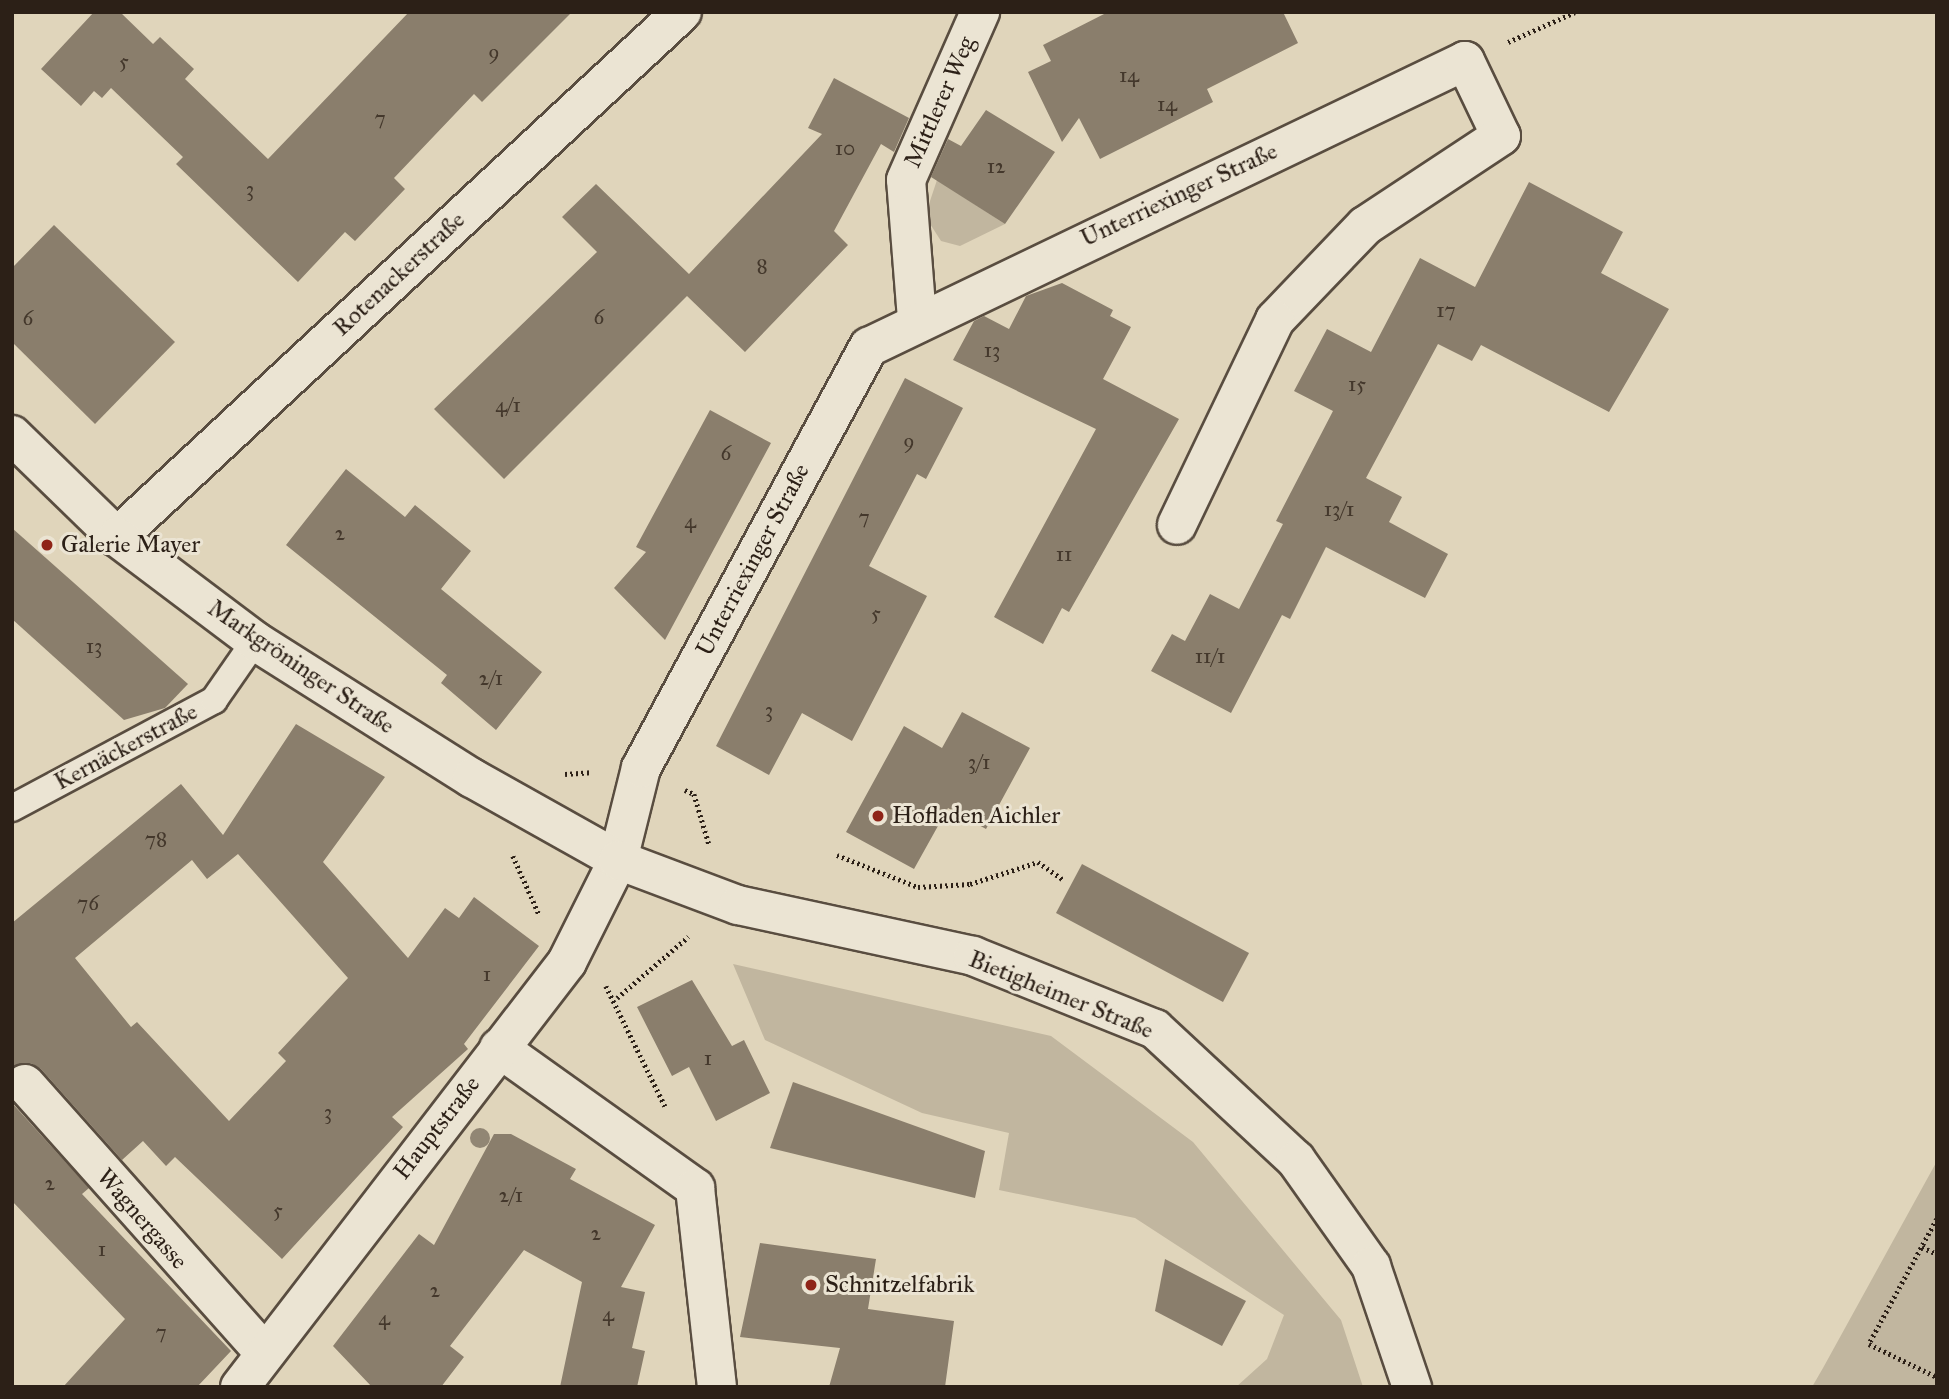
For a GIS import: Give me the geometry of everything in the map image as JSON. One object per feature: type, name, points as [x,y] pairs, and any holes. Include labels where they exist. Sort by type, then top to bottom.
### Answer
[{"type":"street","name":"Rotenackerstraße","points":[[117,537],[682,12]]},
{"type":"street","name":"Mittlerer Weg","points":[[917,319],[906,180],[980,12]]},
{"type":"street","name":"Unterriexinger Straße","points":[[618,860],[641,768],[869,347],[917,319],[1465,61]]},
{"type":"street","points":[[1177,525],[1275,320],[1366,226],[1501,136],[1465,61]]},
{"type":"street","name":"Markgröninger Straße","points":[[12,435],[117,537],[255,641],[472,778],[618,860]]},
{"type":"street","name":"Hauptstraße","points":[[240,1387],[263,1351],[567,962],[618,860]]},
{"type":"street","name":"Bietigheimer Straße","points":[[618,860],[738,905],[973,956],[1155,1029],[1296,1160],[1371,1266],[1412,1387]]},
{"type":"street","points":[[499,1048],[695,1188],[717,1387]]},
{"type":"street","name":"Wagnergasse","points":[[24,1084],[263,1351]]},
{"type":"lane","name":"Kernäckerstraße","points":[[12,808],[214,700],[255,641]]},
{"type":"path","points":[[1465,61],[1575,12]]},
{"type":"path","points":[[837,855],[918,887],[970,884],[1038,862],[1064,880]]},
{"type":"path","points":[[667,1111],[617,998],[691,935]]},
{"type":"path","points":[[1937,1219],[1869,1344],[1937,1377]]},
{"type":"path","points":[[1922,1247],[1937,1254]]},
{"type":"shaded area","points":[[937,180],[1005,224],[960,246],[941,241],[925,216]]},
{"type":"shaded area","points":[[733,964],[1051,1036],[1193,1142],[1341,1320],[1363,1387],[1236,1387],[1267,1359],[1284,1315],[1135,1218],[999,1190],[1009,1133],[922,1113],[765,1040]]},
{"type":"shaded area","points":[[1937,1161],[1937,1387],[1812,1387],[1823,1368]]},
{"type":"building","points":[[94,12],[120,12],[153,44],[160,37],[194,69],[185,79],[268,159],[409,12],[572,12],[482,102],[474,94],[394,178],[405,189],[355,241],[345,232],[298,282],[176,164],[183,157],[111,88],[102,98],[94,91],[81,106],[41,69]]},
{"type":"building","points":[[1108,12],[1283,12],[1298,43],[1207,89],[1213,102],[1100,159],[1079,118],[1062,142],[1028,72],[1051,61],[1043,45]]},
{"type":"building","points":[[834,78],[909,118],[894,152],[881,144],[834,231],[848,245],[745,352],[687,296],[504,479],[434,409],[597,252],[562,217],[596,184],[689,274],[822,134],[808,128]]},
{"type":"building","points":[[986,110],[1055,152],[1005,224],[931,177],[948,139],[961,146]]},
{"type":"building","points":[[1529,182],[1623,232],[1601,273],[1669,309],[1609,412],[1481,345],[1472,361],[1438,344],[1366,478],[1402,497],[1389,522],[1448,554],[1425,598],[1326,547],[1290,619],[1282,615],[1231,713],[1151,671],[1172,634],[1185,641],[1210,594],[1239,609],[1283,524],[1276,521],[1333,411],[1294,391],[1327,329],[1371,352],[1420,258],[1475,287]]},
{"type":"building","points":[[54,225],[175,342],[95,424],[12,342],[12,268]]},
{"type":"building","points":[[1062,283],[1113,310],[1110,316],[1131,327],[1103,379],[1179,419],[1069,612],[1062,608],[1043,644],[994,617],[1096,429],[953,360],[974,321],[984,316],[1009,329],[1026,296]]},
{"type":"building","points":[[905,378],[963,408],[926,479],[917,474],[869,566],[927,596],[852,741],[802,713],[769,775],[716,746]]},
{"type":"building","points":[[710,410],[771,443],[665,640],[614,588],[646,552],[636,547]]},
{"type":"building","points":[[346,469],[405,517],[415,505],[471,551],[441,589],[542,672],[496,730],[441,683],[447,675],[286,545]]},
{"type":"building","points":[[12,528],[188,684],[165,708],[124,720],[12,619]]},
{"type":"building","points":[[962,712],[1030,748],[986,829],[948,808],[914,869],[846,832],[904,726],[942,748]]},
{"type":"building","points":[[296,724],[385,777],[323,862],[408,958],[445,908],[459,918],[474,897],[539,946],[464,1044],[468,1049],[392,1117],[403,1127],[282,1259],[175,1157],[166,1166],[143,1141],[122,1160],[41,1069],[31,1063],[12,1067],[12,923],[181,784],[223,835]],"holes":[[[238,854],[348,978],[278,1053],[286,1061],[229,1121],[137,1022],[131,1027],[75,958],[192,860],[207,879]]]},
{"type":"building","points":[[1082,864],[1249,953],[1223,1002],[1056,913]]},
{"type":"building","points":[[692,980],[732,1046],[744,1040],[770,1093],[716,1121],[689,1067],[672,1076],[637,1007]]},
{"type":"building","points":[[793,1082],[985,1151],[975,1198],[770,1148]]},
{"type":"building","points":[[12,1103],[89,1188],[82,1194],[231,1351],[197,1387],[63,1387],[125,1319],[12,1201]]},
{"type":"building","points":[[494,1134],[511,1134],[576,1169],[570,1179],[655,1225],[621,1287],[645,1292],[632,1348],[645,1351],[637,1387],[560,1387],[582,1282],[524,1250],[450,1346],[464,1357],[441,1387],[372,1387],[333,1346],[419,1234],[434,1245]]},
{"type":"building","name":"Schnitzelfabrik","points":[[760,1243],[876,1259],[868,1309],[954,1321],[945,1387],[829,1387],[840,1348],[740,1337]]},
{"type":"building","points":[[1165,1259],[1246,1301],[1222,1346],[1155,1311]]},
{"type":"place","name":"Galerie Mayer","points":[[47,545]]},
{"type":"place","name":"Hofladen Aichler","points":[[878,816]]},
{"type":"place","name":"Schnitzelfabrik","points":[[811,1285]]}]
